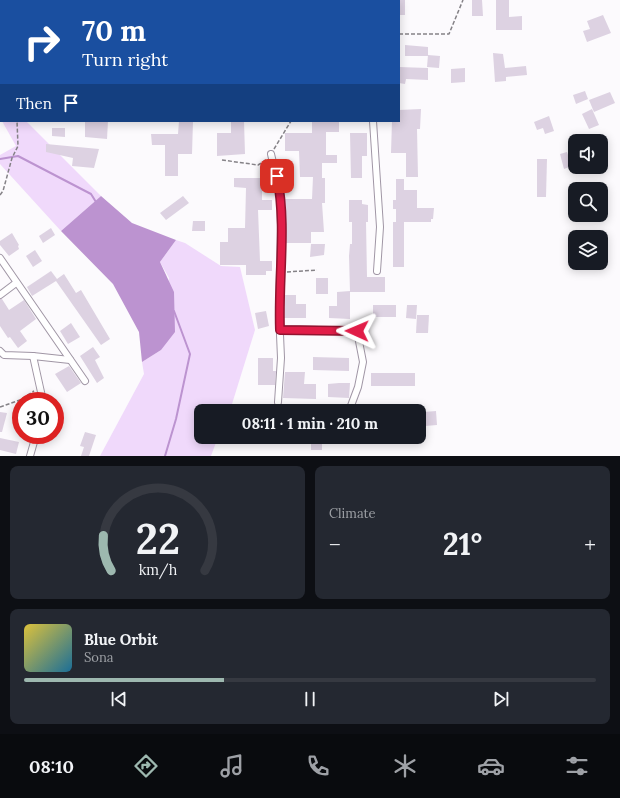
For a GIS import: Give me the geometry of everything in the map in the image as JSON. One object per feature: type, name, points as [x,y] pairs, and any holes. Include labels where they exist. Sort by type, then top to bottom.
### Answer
[{"type":"street","points":[[373,122],[380,227],[377,271]]},
{"type":"street","points":[[271,154],[280,193],[281,358],[278,402]]},
{"type":"street","points":[[0,258],[85,381]]},
{"type":"street","points":[[0,295],[16,283]]},
{"type":"street","points":[[280,330],[357,331],[363,362],[358,387],[352,404]]},
{"type":"street","points":[[0,352],[4,355],[70,360]]},
{"type":"street","points":[[33,356],[41,392]]},
{"type":"street","points":[[30,456],[33,444]]},
{"type":"path","points":[[400,34],[449,34],[463,0]]},
{"type":"path","points":[[0,195],[3,191],[12,158],[18,146],[18,122]]},
{"type":"path","points":[[222,160],[258,165],[266,160],[271,154],[277,141],[290,122]]},
{"type":"path","points":[[281,272],[317,270]]},
{"type":"path","points":[[0,407],[20,400],[40,388]]},
{"type":"shaded area","points":[[3,122],[27,122],[101,196],[61,231],[0,164],[0,155],[16,146]]},
{"type":"shaded area","points":[[101,196],[132,223],[176,240],[160,262],[174,292],[175,332],[161,350],[142,362],[139,332],[113,284],[61,231]]},
{"type":"shaded area","points":[[176,240],[185,243],[221,266],[240,267],[255,330],[232,404],[194,404],[194,444],[215,444],[211,456],[100,456],[144,374],[142,362],[161,350],[169,278],[160,262]]},
{"type":"building","points":[[400,0],[405,0],[405,15],[400,15]]},
{"type":"building","points":[[472,0],[482,0],[483,16],[472,16]]},
{"type":"building","points":[[496,0],[509,0],[509,17],[522,16],[522,30],[496,30]]},
{"type":"building","points":[[603,15],[611,33],[587,42],[583,31],[590,29],[587,21]]},
{"type":"building","points":[[405,45],[428,47],[428,56],[405,56]]},
{"type":"building","points":[[493,53],[503,54],[505,68],[526,66],[527,75],[506,77],[506,81],[495,82]]},
{"type":"building","points":[[428,55],[440,56],[439,68],[427,67]]},
{"type":"building","points":[[400,67],[428,68],[428,80],[406,79],[405,84],[400,83]]},
{"type":"building","points":[[465,68],[465,82],[451,83],[451,69]]},
{"type":"building","points":[[585,91],[588,99],[576,104],[573,95]]},
{"type":"building","points":[[610,92],[615,103],[594,112],[589,100]]},
{"type":"building","points":[[421,109],[420,129],[417,129],[418,177],[406,177],[406,153],[391,153],[392,122],[400,122],[400,110]]},
{"type":"building","points":[[592,109],[599,125],[589,129],[582,114]]},
{"type":"building","points":[[549,116],[554,131],[545,134],[543,128],[537,130],[534,122]]},
{"type":"building","points":[[85,122],[108,122],[107,139],[85,137]]},
{"type":"building","points":[[179,122],[193,122],[192,154],[178,154],[178,176],[165,176],[165,145],[152,145],[151,134],[178,134]]},
{"type":"building","points":[[231,122],[244,122],[245,154],[217,156],[217,133],[231,133]]},
{"type":"building","points":[[312,122],[339,122],[339,132],[326,132],[326,155],[337,155],[337,163],[322,163],[322,178],[325,178],[325,203],[322,203],[324,232],[311,232],[311,243],[285,243],[285,199],[312,199],[313,177],[300,177],[299,151],[285,151],[285,133],[312,133]]},
{"type":"building","points":[[52,128],[65,128],[65,137],[52,136]]},
{"type":"building","points":[[350,133],[367,133],[367,156],[362,156],[362,178],[351,178]]},
{"type":"building","points":[[46,144],[99,149],[94,168],[72,166],[73,158],[46,152]]},
{"type":"building","points":[[567,152],[568,168],[564,169],[560,154]]},
{"type":"building","points":[[537,159],[547,159],[546,197],[537,197]]},
{"type":"building","points":[[234,178],[262,178],[262,200],[272,200],[272,210],[258,210],[260,261],[272,261],[272,271],[266,271],[266,275],[246,275],[246,265],[220,265],[220,242],[228,242],[228,228],[245,228],[246,188],[234,187]]},
{"type":"building","points":[[396,179],[404,179],[404,190],[417,190],[417,208],[434,208],[433,219],[431,219],[431,222],[404,222],[404,267],[393,267],[393,222],[396,222],[396,209],[393,209],[393,200],[396,200]]},
{"type":"building","points":[[183,196],[189,203],[166,220],[160,213]]},
{"type":"building","points":[[349,200],[362,200],[362,204],[368,205],[368,222],[366,222],[367,277],[385,277],[385,292],[350,292],[349,256],[350,244],[352,244],[352,222],[349,222]]},
{"type":"building","points":[[193,221],[205,221],[205,231],[192,231]]},
{"type":"building","points":[[51,228],[55,235],[43,243],[39,236]]},
{"type":"building","points":[[12,233],[19,245],[19,249],[9,256],[0,245],[0,241]]},
{"type":"building","points":[[311,244],[325,244],[324,255],[310,257]]},
{"type":"building","points":[[35,250],[42,261],[33,267],[26,256]]},
{"type":"building","points":[[51,271],[57,279],[64,274],[76,293],[81,290],[110,339],[101,345],[56,281],[32,296],[27,287]]},
{"type":"building","points":[[316,278],[328,278],[328,294],[316,294]]},
{"type":"building","points":[[350,291],[350,319],[329,318],[329,306],[337,306],[337,292]]},
{"type":"building","points":[[284,295],[296,295],[296,304],[306,304],[306,318],[284,318]]},
{"type":"building","points":[[0,299],[2,299],[9,310],[24,300],[36,319],[20,331],[27,341],[18,348],[10,337],[8,338],[0,326]]},
{"type":"building","points":[[373,305],[396,305],[396,317],[373,317]]},
{"type":"building","points":[[407,305],[417,305],[416,319],[406,318]]},
{"type":"building","points":[[266,311],[269,326],[258,329],[255,313]]},
{"type":"building","points":[[417,315],[429,315],[428,333],[416,333]]},
{"type":"building","points":[[71,323],[80,337],[68,344],[60,331]]},
{"type":"building","points":[[93,347],[100,357],[95,360],[104,378],[97,383],[80,356]]},
{"type":"building","points":[[313,357],[349,358],[349,371],[313,370]]},
{"type":"building","points":[[258,358],[273,358],[273,371],[276,371],[275,385],[258,385]]},
{"type":"building","points":[[69,366],[81,383],[67,392],[55,374]]},
{"type":"building","points":[[285,372],[305,372],[304,384],[316,384],[316,399],[283,398]]},
{"type":"building","points":[[371,373],[415,373],[415,386],[371,386]]},
{"type":"building","points":[[350,383],[349,398],[328,397],[328,384]]},
{"type":"building","points":[[436,411],[437,425],[426,426],[426,412]]},
{"type":"building","points":[[0,412],[7,413],[2,432],[0,432]]},
{"type":"building","points":[[85,432],[96,435],[89,456],[81,456],[84,447],[80,446]]},
{"type":"building","points":[[0,438],[12,441],[12,444],[18,444],[16,454],[0,450]]},
{"type":"building","points":[[311,444],[322,444],[322,450],[311,450]]},
{"type":"waterway","points":[[0,159],[18,156],[91,194],[96,202]]},
{"type":"waterway","points":[[165,456],[176,419],[190,354],[174,311]]},
{"type":"route","points":[[277,176],[280,193],[281,227],[280,330],[357,331]]}]
